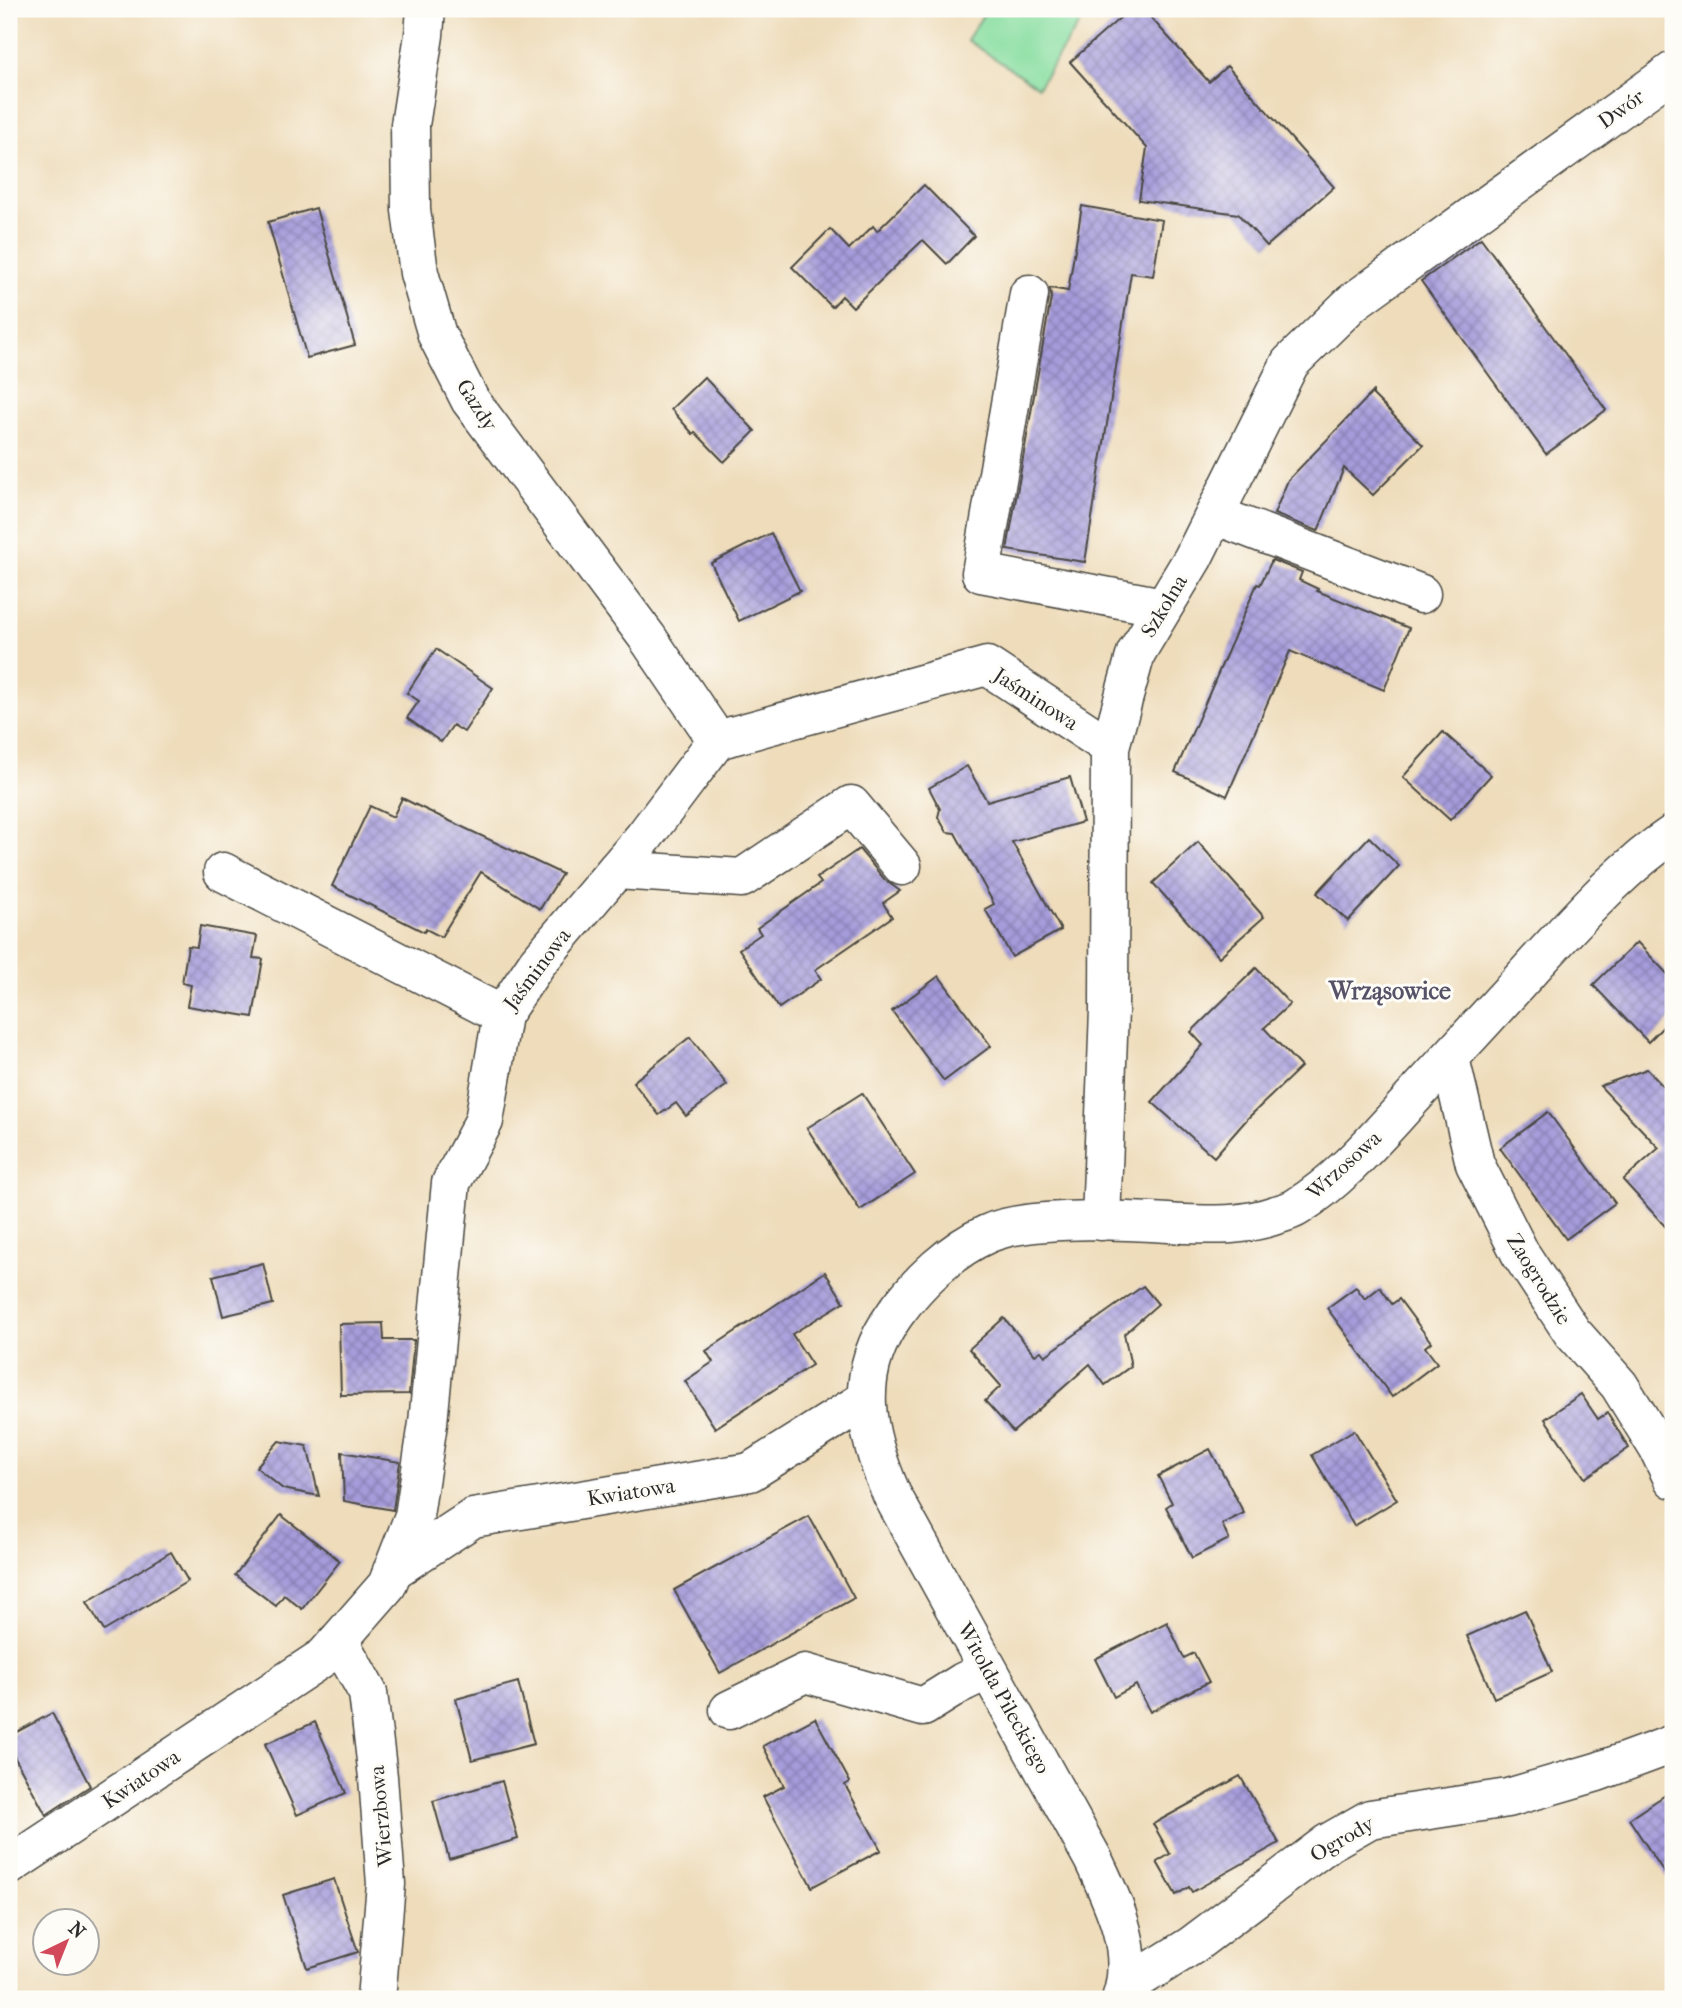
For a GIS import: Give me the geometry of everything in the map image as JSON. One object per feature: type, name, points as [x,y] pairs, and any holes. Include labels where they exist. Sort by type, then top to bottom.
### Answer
[{"type":"street","name":"Gazdy","points":[[426,9],[410,125],[411,210],[419,273],[437,335],[470,400],[647,637],[717,740]]},
{"type":"street","name":"Dwór","points":[[1568,147],[1673,71]]},
{"type":"street","name":"Szkolna","points":[[1101,1221],[1109,1010],[1110,747],[1136,653],[1193,558],[1290,363],[1353,302],[1568,147]]},
{"type":"street","points":[[1028,294],[981,573],[1163,607]]},
{"type":"street","points":[[1215,514],[1421,594]]},
{"type":"street","name":"Jaśminowa","points":[[339,1641],[387,1585],[414,1516],[428,1423],[451,1183],[484,1121],[502,1015],[537,962],[644,837],[717,740],[986,666],[1110,747]]},
{"type":"street","points":[[616,870],[742,878],[851,805],[902,866]]},
{"type":"street","name":"Wrzosowa","points":[[865,1400],[871,1362],[884,1329],[918,1287],[958,1250],[988,1233],[1017,1225],[1101,1221],[1227,1226],[1258,1221],[1295,1208],[1337,1176],[1375,1139],[1571,925],[1622,874],[1673,834]]},
{"type":"street","points":[[223,872],[502,1015]]},
{"type":"street","name":"Zaogrodzie","points":[[1450,1058],[1475,1164],[1520,1253],[1572,1332],[1619,1385],[1658,1448],[1673,1479]]},
{"type":"street","name":"Kwiatowa","points":[[392,1571],[473,1518],[750,1472],[865,1400]]},
{"type":"street","name":"Witolda Pileckiego","points":[[865,1400],[877,1461],[892,1495],[1093,1859],[1111,1898],[1123,1934],[1127,1995]]},
{"type":"street","name":"Kwiatowa","points":[[9,1866],[325,1656],[339,1641]]},
{"type":"street","name":"Wierzbowa","points":[[339,1641],[368,1693],[378,1777],[386,1884],[376,1999]]},
{"type":"street","points":[[729,1710],[806,1673],[923,1707],[988,1670]]},
{"type":"street","name":"Ogrody","points":[[1127,1995],[1328,1843],[1370,1819],[1508,1798],[1597,1772],[1673,1744]]},
{"type":"green space","points":[[987,9],[1089,9],[1038,87],[967,40]]},
{"type":"building","points":[[1130,9],[1143,9],[1209,82],[1227,66],[1334,187],[1267,246],[1238,214],[1139,200],[1147,148],[1070,62]]},
{"type":"building","points":[[924,185],[974,236],[947,264],[923,240],[853,307],[842,296],[832,307],[792,267],[830,229],[849,249],[873,226],[877,231]]},
{"type":"building","points":[[1082,206],[1162,220],[1153,276],[1131,273],[1085,562],[1007,550],[1051,298],[1050,288],[1068,291]]},
{"type":"building","points":[[316,208],[355,345],[307,358],[268,222]]},
{"type":"building","points":[[1481,238],[1606,410],[1546,454],[1421,281]]},
{"type":"building","points":[[704,377],[755,431],[724,462],[695,432],[693,434],[671,409]]},
{"type":"building","points":[[1373,392],[1423,445],[1373,495],[1344,468],[1318,531],[1274,514],[1288,480]]},
{"type":"building","points":[[771,533],[800,591],[739,621],[711,563]]},
{"type":"building","points":[[1272,560],[1302,572],[1299,580],[1318,589],[1317,591],[1409,628],[1384,690],[1290,651],[1227,796],[1175,772],[1257,584],[1260,585]]},
{"type":"building","points":[[436,649],[493,688],[464,732],[453,725],[441,742],[407,718],[419,701],[407,693]]},
{"type":"building","points":[[1443,732],[1491,775],[1450,820],[1403,777]]},
{"type":"building","points":[[967,766],[987,801],[1070,777],[1083,822],[1012,842],[1061,930],[1012,957],[985,909],[994,904],[955,833],[947,832],[938,817],[940,809],[929,788]]},
{"type":"building","points":[[402,798],[562,874],[540,909],[481,872],[441,937],[426,929],[424,932],[332,886],[370,806],[393,817]]},
{"type":"building","points":[[1369,837],[1399,866],[1348,921],[1317,893]]},
{"type":"building","points":[[1198,842],[1264,917],[1219,957],[1153,883]]},
{"type":"building","points":[[859,849],[885,880],[900,891],[883,903],[892,917],[815,970],[821,979],[779,1008],[739,949],[761,934],[757,928],[821,883],[817,878]]},
{"type":"building","points":[[200,926],[257,936],[253,958],[263,959],[253,1017],[187,1006],[191,985],[182,983],[188,946],[197,947]]},
{"type":"building","points":[[1637,942],[1673,980],[1673,1017],[1648,1042],[1593,985]]},
{"type":"building","points":[[1256,968],[1290,1004],[1264,1028],[1301,1067],[1248,1118],[1214,1157],[1152,1102],[1203,1045],[1191,1032]]},
{"type":"building","points":[[939,976],[991,1046],[944,1081],[892,1011]]},
{"type":"building","points":[[690,1037],[727,1085],[686,1116],[676,1103],[659,1115],[633,1082]]},
{"type":"building","points":[[1647,1069],[1673,1097],[1673,1235],[1623,1180],[1659,1148],[1600,1086]]},
{"type":"building","points":[[862,1093],[915,1174],[860,1210],[807,1128]]},
{"type":"building","points":[[1548,1112],[1615,1203],[1566,1239],[1500,1148]]},
{"type":"building","points":[[263,1263],[273,1304],[223,1316],[213,1276]]},
{"type":"building","points":[[825,1272],[844,1302],[792,1334],[812,1365],[715,1428],[685,1381],[713,1362],[706,1351]]},
{"type":"building","points":[[1143,1286],[1158,1304],[1124,1334],[1131,1366],[1105,1385],[1090,1364],[1013,1432],[985,1401],[1001,1386],[969,1349],[1004,1318],[1035,1355],[1041,1351],[1045,1356]]},
{"type":"building","points":[[1356,1287],[1365,1299],[1380,1287],[1392,1304],[1399,1299],[1431,1342],[1425,1347],[1437,1363],[1392,1397],[1327,1308]]},
{"type":"building","points":[[383,1323],[384,1340],[414,1340],[409,1394],[341,1395],[339,1324]]},
{"type":"building","points":[[1581,1394],[1598,1419],[1607,1413],[1629,1448],[1585,1478],[1545,1419]]},
{"type":"building","points":[[1354,1430],[1397,1500],[1354,1526],[1312,1455]]},
{"type":"building","points":[[279,1441],[307,1446],[319,1496],[283,1489],[256,1467]]},
{"type":"building","points":[[1210,1449],[1244,1513],[1222,1524],[1229,1539],[1192,1558],[1166,1507],[1172,1503],[1158,1476]]},
{"type":"building","points":[[342,1452],[400,1462],[393,1510],[344,1501]]},
{"type":"building","points":[[281,1515],[340,1561],[302,1609],[284,1595],[276,1606],[235,1575]]},
{"type":"building","points":[[809,1516],[854,1598],[720,1673],[674,1590]]},
{"type":"building","points":[[171,1552],[188,1581],[104,1631],[87,1602]]},
{"type":"building","points":[[1525,1610],[1552,1672],[1494,1698],[1467,1636]]},
{"type":"building","points":[[1167,1622],[1184,1658],[1194,1653],[1209,1682],[1150,1712],[1136,1685],[1114,1697],[1095,1659]]},
{"type":"building","points":[[518,1682],[534,1744],[472,1760],[456,1699]]},
{"type":"building","points":[[52,1713],[90,1786],[46,1815],[9,1747],[9,1736]]},
{"type":"building","points":[[815,1718],[850,1782],[845,1785],[881,1850],[812,1887],[763,1797],[784,1786],[763,1746]]},
{"type":"building","points":[[315,1722],[346,1793],[297,1815],[265,1744]]},
{"type":"building","points":[[1240,1776],[1279,1843],[1192,1892],[1189,1887],[1176,1895],[1157,1862],[1170,1854],[1153,1824]]},
{"type":"building","points":[[502,1781],[518,1839],[449,1859],[433,1801]]},
{"type":"building","points":[[1673,1790],[1673,1886],[1629,1819]]},
{"type":"building","points":[[334,1879],[358,1952],[307,1968],[283,1895]]},
{"type":"district","name":"Wrząsowice","points":[[1390,991]]}]
